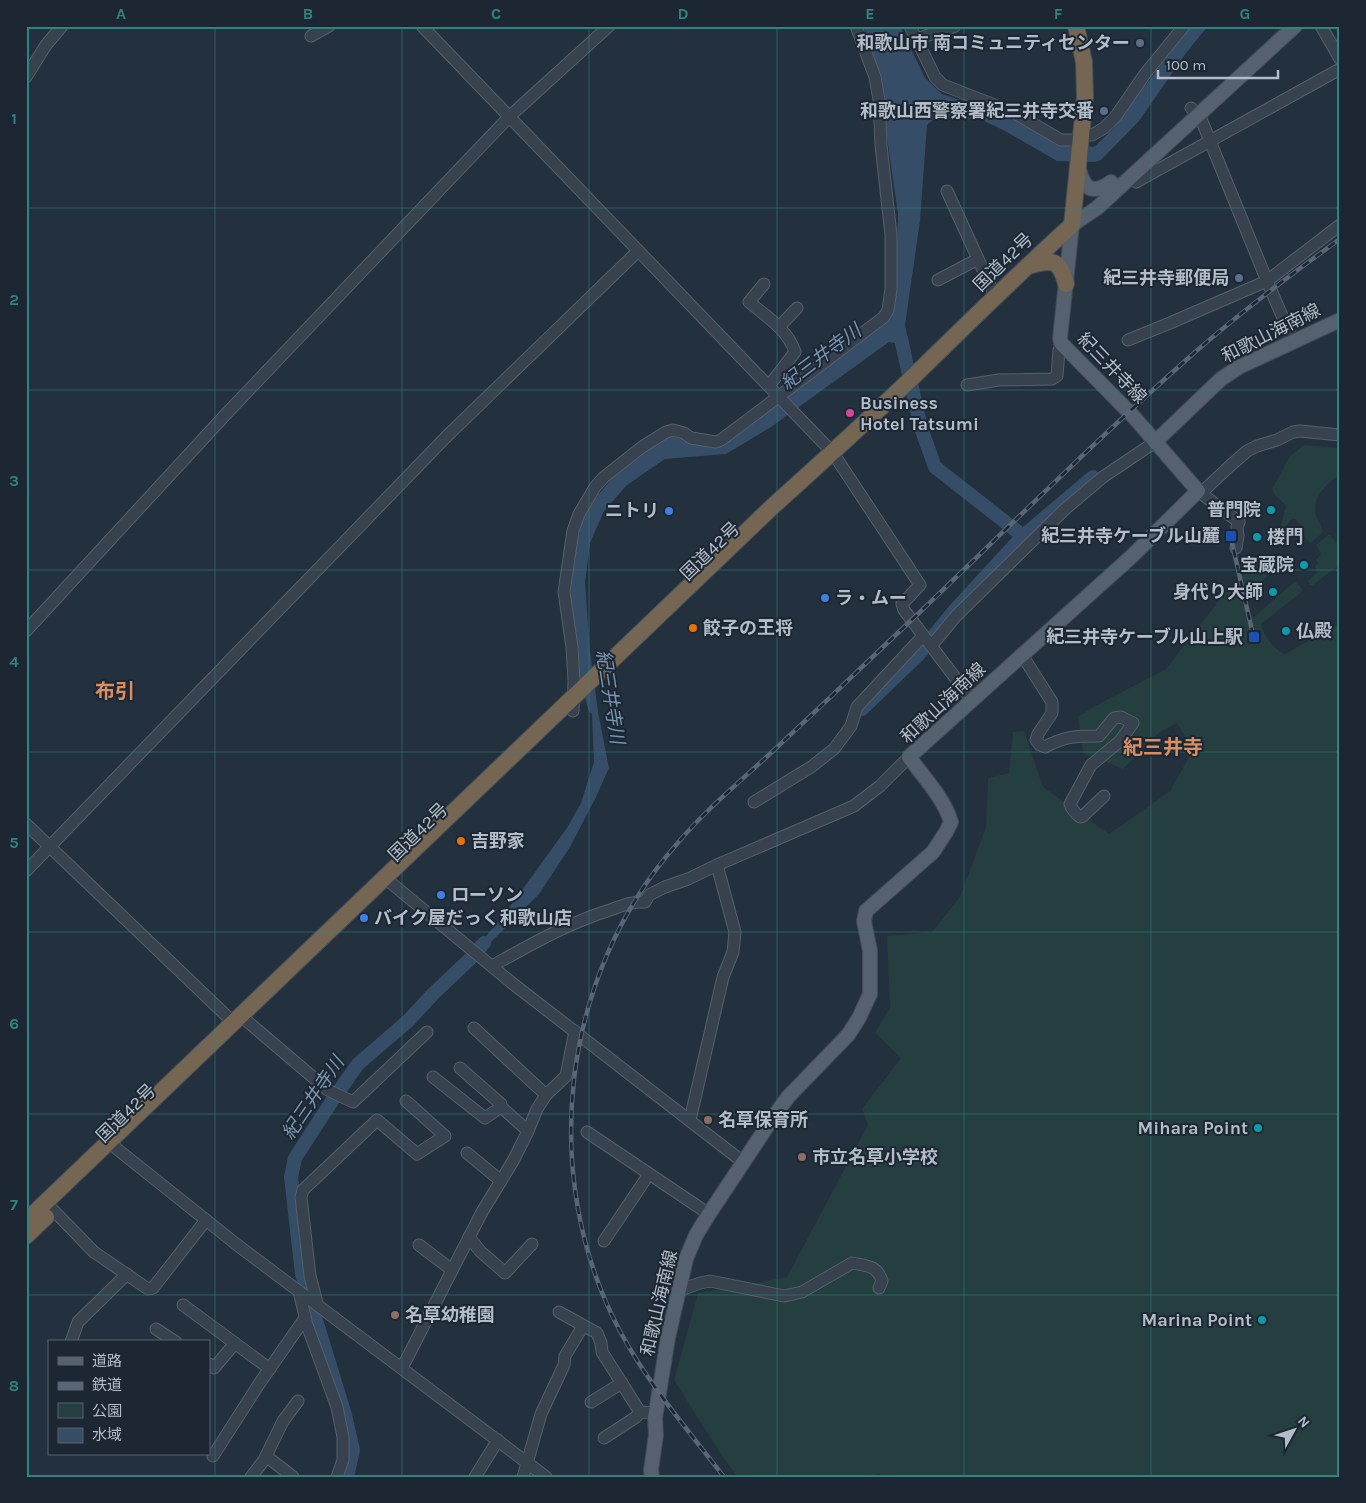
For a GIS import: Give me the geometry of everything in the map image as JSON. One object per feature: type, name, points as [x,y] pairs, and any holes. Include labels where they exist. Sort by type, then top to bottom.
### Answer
[{"type":"highway","points":[[1072,225],[1085,97],[1085,72],[1076,26]]},
{"type":"highway","name":"国道42号","points":[[26,1236],[114,1145],[598,679],[772,507],[833,453],[920,371],[1026,266],[1072,225]]},
{"type":"highway","points":[[1026,266],[1048,261],[1052,262],[1060,268],[1066,284]]},
{"type":"highway","name":"国道42号","points":[[26,1221],[114,1145]]},
{"type":"main road","points":[[1072,225],[1097,208],[1130,177],[1281,26]]},
{"type":"main road","points":[[1072,225],[1091,201],[1111,182],[1295,26]]},
{"type":"main road","points":[[1077,166],[1084,182],[1093,189],[1098,190],[1111,182]]},
{"type":"main road","name":"紀三井寺線","points":[[1072,225],[1060,338],[1064,347],[1133,416],[1155,442]]},
{"type":"main road","name":"和歌山海南線","points":[[1155,442],[1238,366],[1340,320]]},
{"type":"main road","points":[[1155,442],[1200,492]]},
{"type":"main road","name":"和歌山海南線","points":[[652,1477],[656,1413],[668,1338],[686,1259],[696,1235],[708,1214],[788,1097],[848,1035],[859,1018],[870,994],[870,951],[864,921],[866,912],[933,852],[951,822],[949,814],[937,794],[909,757],[1131,557],[1200,492]]},
{"type":"street","points":[[26,77],[46,45],[62,26]]},
{"type":"street","points":[[422,26],[833,453],[920,585],[902,604],[911,620],[972,700]]},
{"type":"street","points":[[26,631],[227,412],[509,117],[610,26]]},
{"type":"street","points":[[576,700],[572,647],[564,592],[573,531],[595,487],[642,447],[666,432],[673,430],[684,433],[691,438],[716,442],[720,440],[780,397],[884,317],[888,310],[891,289],[891,235],[887,185],[881,145],[879,100],[875,77],[856,26]]},
{"type":"street","points":[[910,26],[935,77],[943,85],[1015,112],[1061,140],[1080,140],[1104,128],[1116,116],[1145,74],[1184,26]]},
{"type":"street","points":[[917,39],[954,26]]},
{"type":"street","points":[[1322,26],[1340,59]]},
{"type":"street","points":[[1130,177],[1136,182],[1340,69]]},
{"type":"street","points":[[1194,111],[1201,119],[1293,341]]},
{"type":"street","points":[[947,191],[995,296]]},
{"type":"street","points":[[1128,340],[1267,282],[1340,225]]},
{"type":"street","points":[[26,871],[446,438],[638,251]]},
{"type":"street","points":[[938,280],[978,259]]},
{"type":"street","points":[[764,284],[749,302],[779,327],[792,344],[795,352],[769,386]]},
{"type":"street","points":[[779,327],[797,308]]},
{"type":"street","points":[[967,385],[999,380],[1052,379],[1056,376],[1059,350],[1064,347]]},
{"type":"street","points":[[1236,548],[1238,536],[1236,527],[1239,522],[1200,492],[1242,456],[1257,446],[1300,431],[1340,435]]},
{"type":"street","points":[[930,646],[956,616],[1062,511],[1103,477],[1155,442]]},
{"type":"street","points":[[754,802],[811,767],[834,749],[851,726],[858,707],[924,636]]},
{"type":"street","points":[[1022,655],[1052,702],[1052,713],[1036,740],[1040,745],[1045,747],[1071,736],[1098,736],[1114,718],[1121,717],[1132,723],[1120,741],[1091,765],[1070,804],[1072,810],[1080,817],[1104,796]]},
{"type":"street","points":[[492,966],[551,933],[584,918],[626,903],[645,902],[649,895],[665,887],[688,879],[854,806],[880,786],[909,757]]},
{"type":"street","points":[[26,824],[241,1023],[328,1090],[353,1102],[427,1032]]},
{"type":"street","points":[[690,1120],[723,977],[732,952],[736,932],[717,865]]},
{"type":"street","points":[[389,881],[476,954],[743,1162]]},
{"type":"street","points":[[474,1028],[546,1096]]},
{"type":"street","points":[[402,1368],[482,1212],[513,1161],[537,1109],[546,1096],[566,1076],[575,1031]]},
{"type":"street","points":[[460,1068],[528,1131]]},
{"type":"street","points":[[433,1077],[485,1118],[501,1107]]},
{"type":"street","points":[[317,1303],[310,1276],[301,1197],[303,1190],[377,1120],[417,1154],[445,1136],[406,1101]]},
{"type":"street","points":[[587,1132],[708,1214]]},
{"type":"street","points":[[114,1145],[206,1220],[546,1477]]},
{"type":"street","points":[[467,1153],[501,1181]]},
{"type":"street","points":[[604,1241],[649,1174]]},
{"type":"street","points":[[53,1210],[94,1252],[148,1289],[153,1288],[206,1220]]},
{"type":"street","points":[[469,1237],[480,1251],[505,1274],[532,1244]]},
{"type":"street","points":[[418,1245],[452,1270]]},
{"type":"street","points":[[678,1291],[710,1281],[784,1296],[802,1292],[852,1263],[873,1268],[880,1274],[882,1281],[879,1288]]},
{"type":"street","points":[[72,1340],[78,1322],[127,1274]]},
{"type":"street","points":[[300,1292],[305,1318],[337,1407],[343,1437],[343,1460],[337,1477]]},
{"type":"street","points":[[183,1304],[270,1369]]},
{"type":"street","points":[[559,1312],[597,1333],[602,1352],[640,1412]]},
{"type":"street","points":[[213,1456],[305,1318]]},
{"type":"street","points":[[523,1477],[541,1414],[564,1364],[565,1356],[583,1326]]},
{"type":"street","points":[[156,1329],[173,1340]]},
{"type":"street","points":[[210,1365],[214,1368],[234,1343]]},
{"type":"street","points":[[591,1402],[622,1383]]},
{"type":"street","points":[[251,1477],[266,1456],[283,1421],[298,1401]]},
{"type":"street","points":[[640,1412],[656,1413]]},
{"type":"street","points":[[604,1438],[636,1417],[640,1412]]},
{"type":"street","points":[[475,1477],[498,1440]]},
{"type":"street","points":[[266,1456],[293,1477]]},
{"type":"green space","points":[[1305,445],[1340,448],[1340,475],[1325,487],[1317,499],[1315,512],[1323,532],[1312,542],[1309,542],[1302,534],[1302,526],[1295,519],[1292,519],[1284,528],[1281,526],[1286,506],[1274,494],[1272,489],[1290,456]]},
{"type":"green space","points":[[1328,535],[1340,547],[1340,564],[1313,585],[1310,585],[1308,581],[1317,573],[1315,567],[1318,563],[1316,560],[1321,554],[1316,545]]},
{"type":"green space","points":[[1259,560],[1264,560],[1272,568],[1271,572],[1242,602],[1246,611],[1252,616],[1254,617],[1293,583],[1296,582],[1302,589],[1302,592],[1261,624],[1267,637],[1277,649],[1285,654],[1340,623],[1340,1477],[881,1477],[880,1474],[869,1477],[738,1477],[724,1459],[674,1380],[698,1293],[787,1277],[868,1125],[862,1109],[901,1058],[875,1033],[890,1007],[887,936],[932,932],[960,897],[986,827],[988,778],[1009,773],[1013,732],[1024,731],[1043,787],[1109,834],[1170,791],[1193,750],[1177,723],[1160,732],[1123,769],[1083,753],[1078,717],[1095,706],[1166,669],[1227,590]]},
{"type":"water","points":[[864,26],[900,26],[925,78],[942,94],[1009,116],[1059,143],[1094,147],[1112,130],[1190,26],[1208,26],[1186,53],[1139,121],[1101,160],[1095,162],[1057,161],[980,119],[935,118],[927,125],[920,221],[905,325],[911,353],[900,358],[895,343],[889,342],[771,427],[726,454],[665,459],[627,485],[604,511],[590,543],[585,582],[590,652],[598,712],[609,768],[570,847],[539,894],[481,952],[478,946],[506,912],[567,828],[581,803],[594,762],[592,714],[589,712],[578,672],[570,598],[575,550],[583,519],[597,496],[624,464],[669,436],[717,447],[797,390],[890,319],[895,306],[898,214],[882,86]]},
{"type":"waterway","points":[[901,339],[921,428],[935,467],[1023,536]]},
{"type":"waterway","points":[[862,709],[918,655],[955,610],[1023,536],[1093,477]]},
{"type":"waterway","name":"紀三井寺川","points":[[347,1477],[353,1450],[345,1415],[302,1274],[291,1177],[295,1158],[358,1064],[408,1021],[484,943]]},
{"type":"railway","points":[[724,1477],[656,1389],[621,1333],[595,1273],[578,1210],[571,1146],[574,1081],[586,1017],[607,955],[637,898],[676,845],[711,808],[811,716],[1159,384],[1248,308],[1340,239]]},
{"type":"railway","points":[[1230,534],[1253,635]]},
{"type":"place","name":"和歌山市 南コミュニティセンター","points":[[1140,43]]},
{"type":"place","name":"和歌山西警察署紀三井寺交番","points":[[1104,111]]},
{"type":"place","name":"紀三井寺郵便局","points":[[1239,278]]},
{"type":"place","name":"Business Hotel Tatsumi","points":[[850,413]]},
{"type":"place","name":"普門院","points":[[1271,510]]},
{"type":"place","name":"ニトリ","points":[[669,511]]},
{"type":"place","name":"紀三井寺ケーブル山麓","points":[[1231,536]]},
{"type":"place","name":"楼門","points":[[1257,537]]},
{"type":"place","name":"宝蔵院","points":[[1304,565]]},
{"type":"place","name":"身代り大師","points":[[1273,592]]},
{"type":"place","name":"ラ・ムー","points":[[825,598]]},
{"type":"place","name":"餃子の王将","points":[[693,628]]},
{"type":"place","name":"仏殿","points":[[1286,631]]},
{"type":"place","name":"紀三井寺ケーブル山上駅","points":[[1254,637]]},
{"type":"place","name":"吉野家","points":[[461,841]]},
{"type":"place","name":"ローソン","points":[[441,895]]},
{"type":"place","name":"バイク屋だっく和歌山店","points":[[364,918]]},
{"type":"place","name":"名草保育所","points":[[708,1120]]},
{"type":"place","name":"Mihara Point","points":[[1258,1128]]},
{"type":"place","name":"市立名草小学校","points":[[802,1157]]},
{"type":"place","name":"名草幼稚園","points":[[395,1315]]},
{"type":"place","name":"Marina Point","points":[[1262,1320]]},
{"type":"district","name":"布引","points":[[115,691]]},
{"type":"district","name":"紀三井寺","points":[[1163,747]]}]
